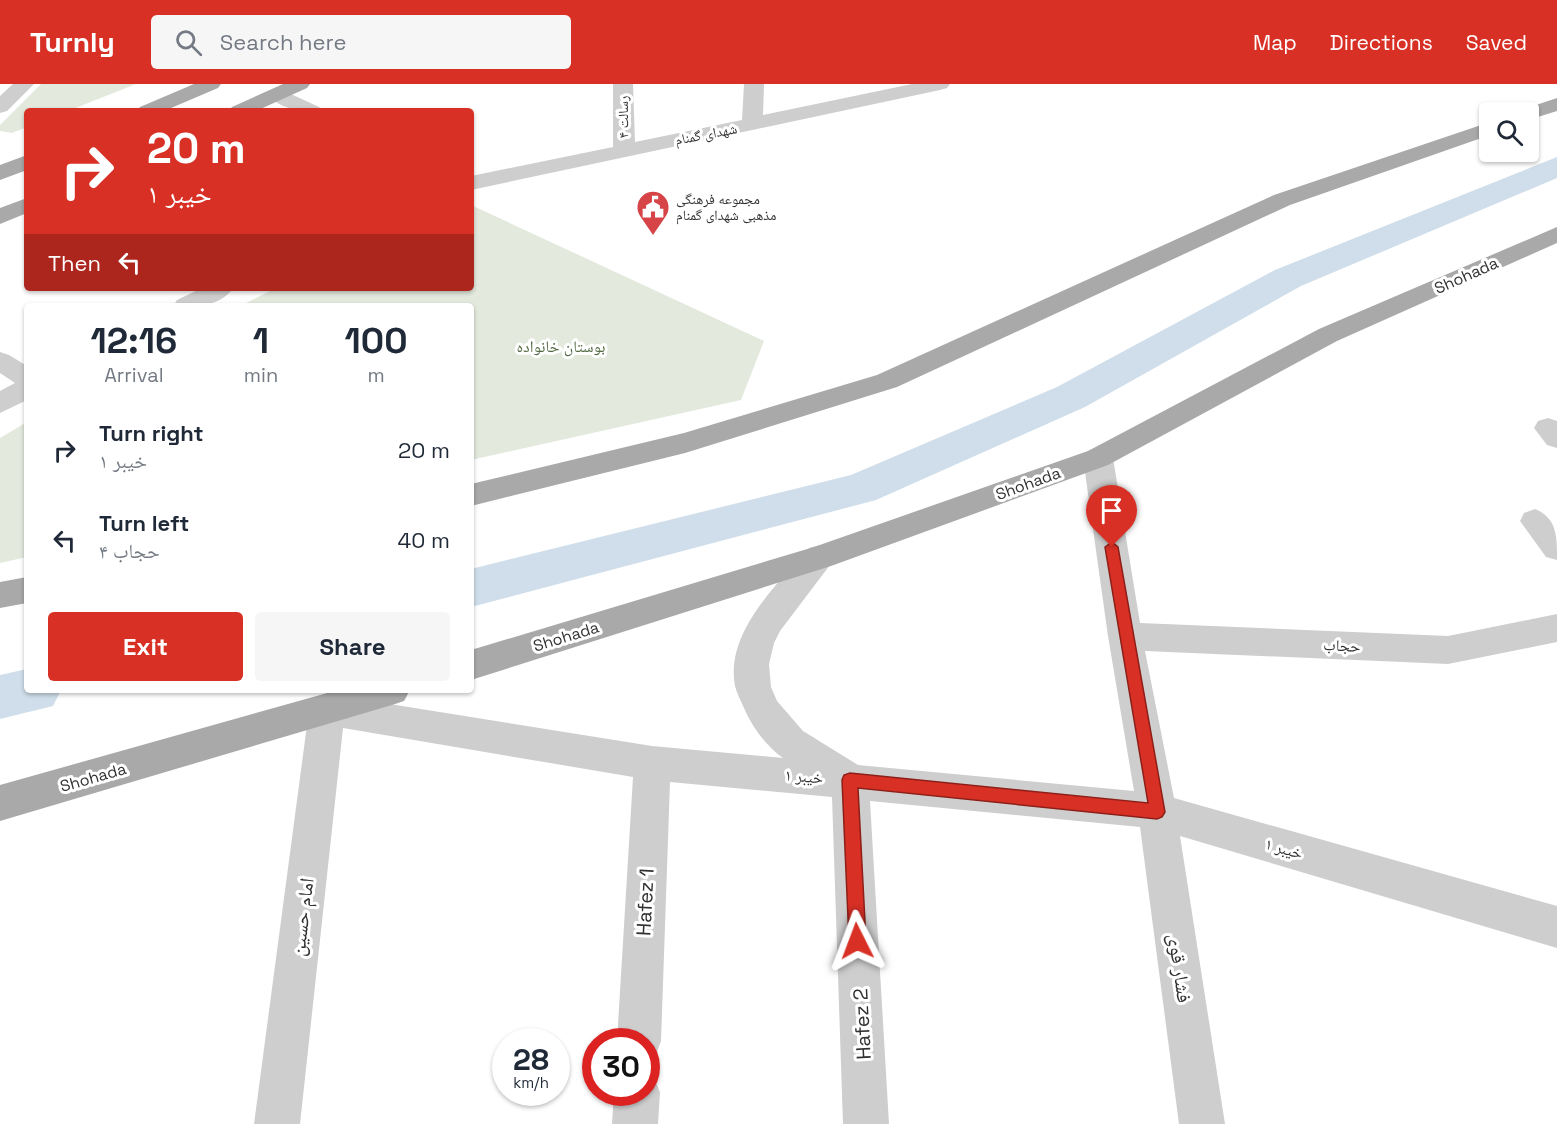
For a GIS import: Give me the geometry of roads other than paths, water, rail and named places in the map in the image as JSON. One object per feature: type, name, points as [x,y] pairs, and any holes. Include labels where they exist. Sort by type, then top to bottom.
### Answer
[{"type":"main road","points":[[154,108],[211,84]]},
{"type":"main road","points":[[246,108],[300,84]]},
{"type":"main road","points":[[1539,110],[1557,104]]},
{"type":"main road","points":[[474,494],[685,443],[887,381],[1282,200],[1479,132]]},
{"type":"main road","points":[[0,173],[24,163]]},
{"type":"main road","points":[[0,217],[24,206]]},
{"type":"main road","name":"Shohada","points":[[474,664],[820,557],[1098,458],[1328,335],[1557,234]]},
{"type":"main road","points":[[0,595],[24,591]]},
{"type":"main road","name":"Shohada","points":[[0,803],[380,693]]},
{"type":"street","points":[[0,106],[24,84]]},
{"type":"street","name":"رسالت ۴","points":[[623,84],[624,150]]},
{"type":"street","points":[[752,125],[754,84]]},
{"type":"street","name":"شهدای گمنام","points":[[474,182],[752,125],[897,89],[940,84]]},
{"type":"street","points":[[278,94],[306,108]]},
{"type":"street","points":[[192,303],[215,291]]},
{"type":"street","points":[[0,361],[24,376]]},
{"type":"street","points":[[0,404],[24,390]]},
{"type":"street","name":"فشار قوی","points":[[1098,458],[1125,636],[1157,812],[1202,1124]]},
{"type":"street","points":[[1535,521],[1557,548]]},
{"type":"street","points":[[820,557],[768,618],[755,644],[749,677],[762,708],[785,738],[850,780]]},
{"type":"street","name":"حجاب","points":[[1125,636],[1448,650],[1557,628]]},
{"type":"street","name":"خیبر ۱","points":[[348,701],[652,763],[850,780],[1157,812],[1557,927]]},
{"type":"street","name":"امام حسین","points":[[277,1124],[348,701]]},
{"type":"street","name":"Hafez 1","points":[[640,1028],[652,763]]},
{"type":"street","name":"Hafez 2","points":[[850,780],[867,1124]]},
{"type":"street","points":[[635,1124],[636,1106]]},
{"type":"waterway","points":[[474,587],[861,489],[1071,397],[1288,278],[1557,167]]},
{"type":"waterway","points":[[0,697],[24,692]]},
{"type":"place","name":"مجموعه فرهنگی مذهبی شهدای گمنام","points":[[653,236]]},
{"type":"park label","name":"بوستان خانواده","points":[[561,346]]}]
